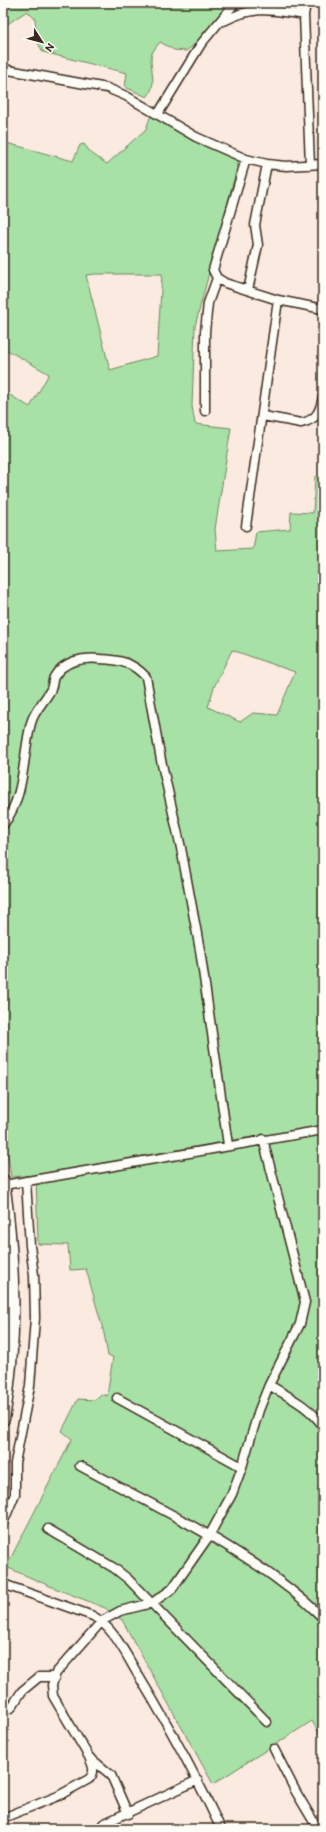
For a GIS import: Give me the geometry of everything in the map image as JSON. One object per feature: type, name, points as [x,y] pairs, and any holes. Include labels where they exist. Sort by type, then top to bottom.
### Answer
[{"type":"highway","points":[[3,1183],[13,1268],[12,1349],[3,1419]]},
{"type":"street","points":[[158,114],[201,44],[235,3]]},
{"type":"street","points":[[306,3],[304,15],[310,165]]},
{"type":"street","points":[[219,23],[238,13],[252,10],[266,10],[304,15]]},
{"type":"street","points":[[3,69],[107,88],[126,96],[196,137],[246,159],[267,164],[323,164]]},
{"type":"street","points":[[246,159],[213,270],[217,278],[278,300],[323,309]]},
{"type":"street","points":[[248,290],[258,245],[255,225],[267,164]]},
{"type":"street","points":[[205,411],[204,332],[208,302],[217,278]]},
{"type":"street","points":[[246,526],[263,416],[278,300]]},
{"type":"street","points":[[263,416],[301,423],[306,422],[314,419],[319,413],[323,400]]},
{"type":"street","points":[[3,825],[11,815],[21,785],[32,721],[51,690],[53,678],[59,670],[76,660],[93,658],[127,663],[138,668],[146,677],[161,760],[181,848],[200,950],[228,1145]]},
{"type":"street","points":[[3,1183],[26,1181],[228,1145],[323,1130]]},
{"type":"street","points":[[3,1818],[58,1796],[89,1779],[93,1775],[94,1768],[89,1757],[54,1696],[52,1685],[56,1673],[102,1621],[120,1611],[152,1603],[172,1589],[209,1536],[232,1494],[242,1467],[259,1410],[269,1385],[300,1324],[305,1302],[263,1139]]},
{"type":"street","points":[[3,1523],[15,1494],[15,1463],[30,1386],[35,1318],[34,1274],[29,1233],[26,1181]]},
{"type":"street","points":[[269,1385],[303,1405],[315,1415],[323,1426]]},
{"type":"street","points":[[117,1398],[242,1467]]},
{"type":"street","points":[[80,1466],[209,1536],[246,1558],[305,1601],[323,1618]]},
{"type":"street","points":[[48,1529],[114,1568],[128,1579],[267,1722]]},
{"type":"street","points":[[3,1584],[94,1616],[102,1621],[112,1632],[132,1664],[198,1780],[221,1829]]},
{"type":"street","points":[[3,1707],[7,1709],[11,1708],[22,1691],[39,1677],[55,1677]]},
{"type":"street","points":[[274,1749],[296,1792],[318,1829]]},
{"type":"street","points":[[89,1757],[111,1775],[128,1814]]},
{"type":"street","points":[[100,1829],[103,1824],[128,1814],[198,1780]]},
{"type":"green space","points":[[3,3],[232,3],[199,41],[186,51],[174,50],[160,42],[152,53],[151,64],[153,81],[147,97],[125,87],[127,73],[43,52],[37,41],[35,19],[27,11],[3,27]]},
{"type":"green space","points":[[151,115],[239,160],[195,326],[192,406],[195,424],[231,428],[215,529],[217,551],[253,549],[256,532],[290,529],[291,512],[313,513],[315,476],[323,478],[323,1740],[312,1721],[213,1784],[122,1620],[105,1608],[6,1567],[72,1439],[62,1431],[78,1399],[95,1400],[101,1394],[107,1396],[113,1357],[108,1356],[104,1333],[86,1269],[70,1270],[68,1245],[38,1244],[36,1175],[11,1177],[3,1120],[3,391],[30,407],[49,374],[7,350],[3,345],[3,142],[73,161],[80,145],[84,144],[91,153],[107,164],[146,129]],"holes":[[[162,274],[157,356],[110,370],[86,275]],[[232,650],[295,672],[277,715],[253,713],[240,722],[208,707],[214,687]]]}]
